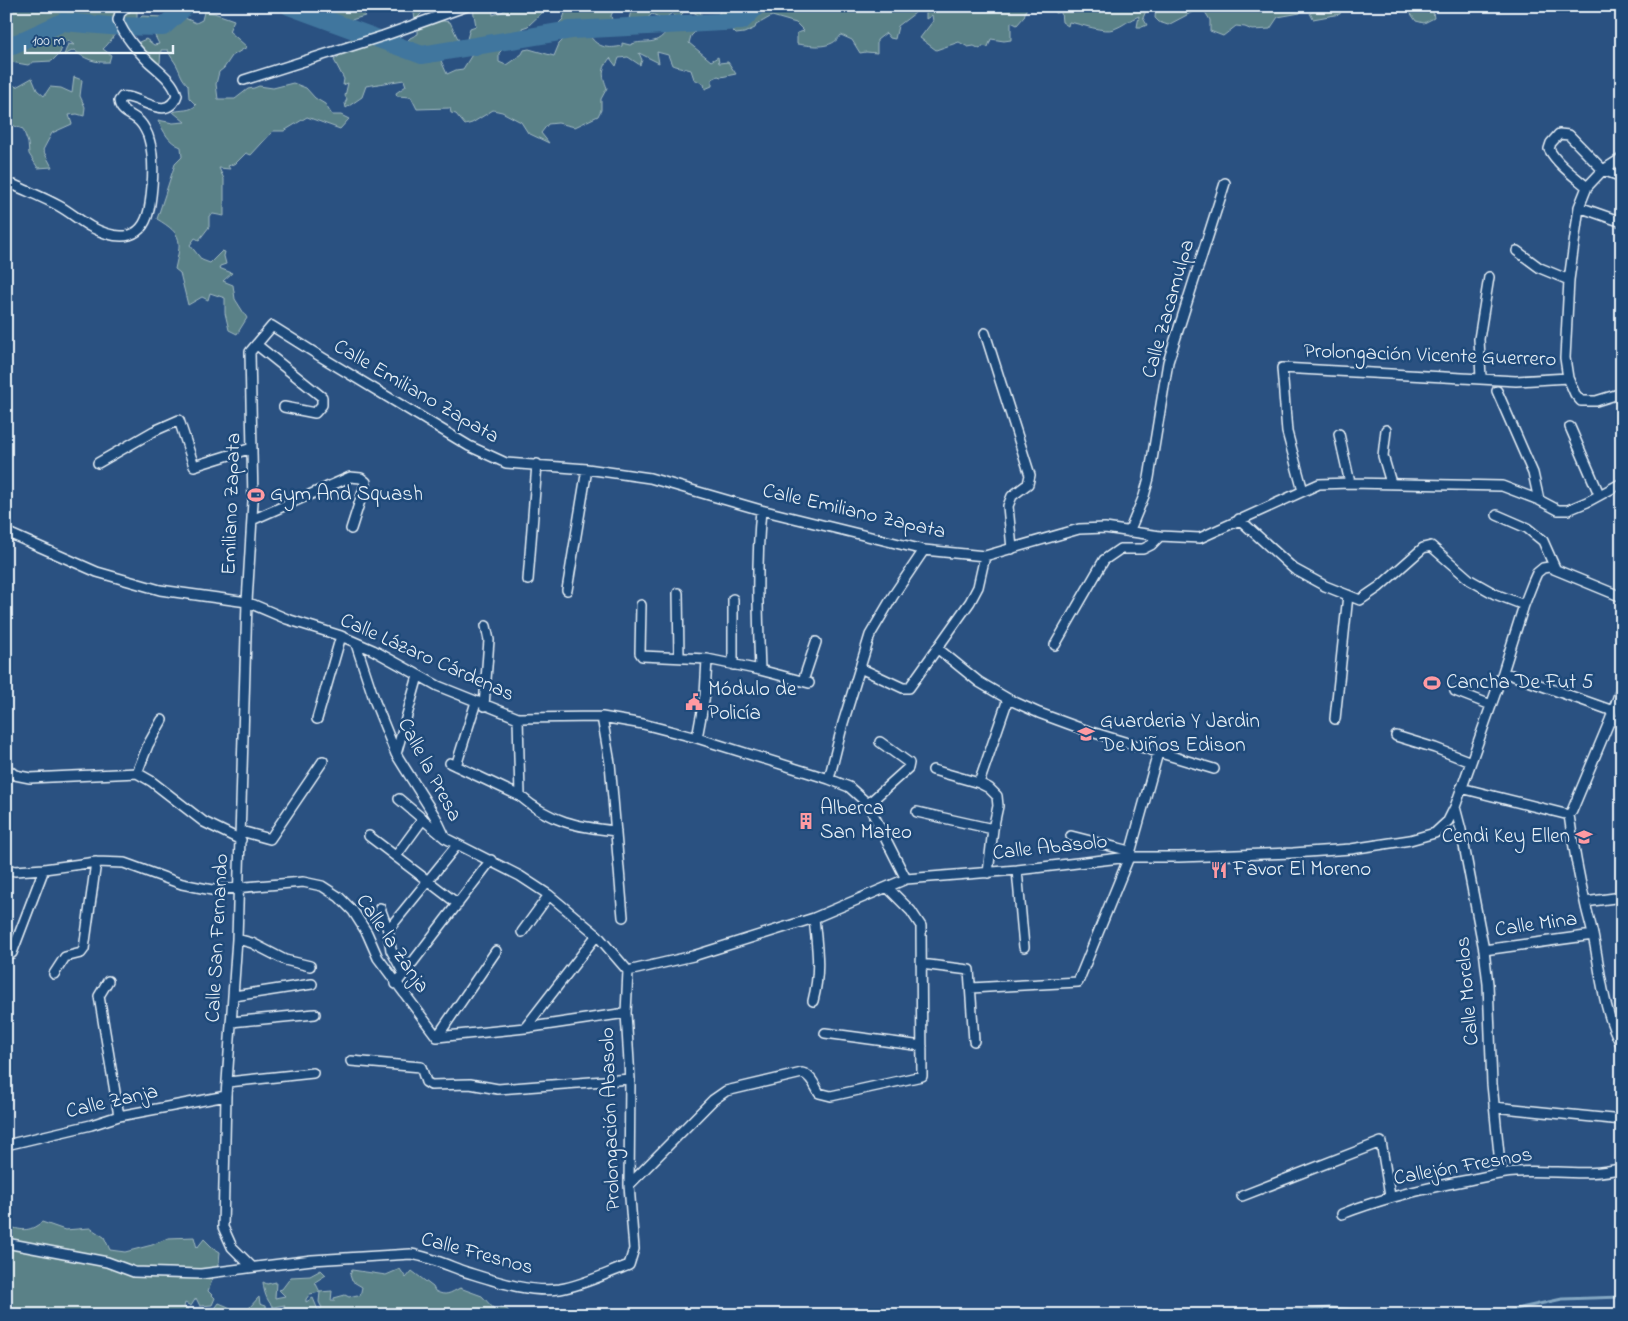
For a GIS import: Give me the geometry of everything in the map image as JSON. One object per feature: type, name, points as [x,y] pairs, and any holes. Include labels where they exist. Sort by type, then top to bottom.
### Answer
[{"type":"street","points":[[6,184],[14,185],[58,205],[92,227],[122,237],[135,234],[142,228],[150,209],[152,187],[152,158],[149,138],[140,122],[120,107],[119,101],[122,97],[128,96],[153,107],[165,108],[175,101],[177,95],[171,82],[123,33],[118,20],[120,13],[128,6]]},
{"type":"street","points":[[244,80],[383,36],[467,6]]},
{"type":"street","points":[[1587,187],[1571,174],[1552,154],[1550,149],[1551,143],[1559,134],[1569,135],[1603,170],[1622,177]]},
{"type":"street","points":[[1568,378],[1565,358],[1569,280],[1579,207],[1587,187],[1603,170],[1622,158]]},
{"type":"street","name":"Calle Zacamulpa","points":[[1129,532],[1144,496],[1149,478],[1168,362],[1225,183]]},
{"type":"street","points":[[1579,207],[1622,222]]},
{"type":"street","points":[[1517,251],[1540,268],[1569,280]]},
{"type":"street","points":[[1481,378],[1479,339],[1488,277]]},
{"type":"street","name":"Calle Emiliano Zapata","points":[[272,326],[469,446],[506,463],[587,469],[650,478],[761,510],[924,550],[986,556],[1079,529],[1105,528],[1160,536],[1200,538],[1320,484],[1390,483],[1502,486],[1539,500],[1558,510],[1568,510],[1622,483]]},
{"type":"street","name":"Emiliano Zapata","points":[[247,602],[252,520],[250,352],[272,326]]},
{"type":"street","points":[[986,333],[1030,475],[1028,484],[1012,496],[1008,506],[1012,548]]},
{"type":"street","points":[[257,344],[322,397],[322,405],[315,413],[284,407]]},
{"type":"street","name":"Prolongación Vicente Guerrero","points":[[1303,491],[1287,432],[1282,368],[1516,381],[1568,378],[1575,394],[1582,401],[1596,401],[1622,394]]},
{"type":"street","points":[[1497,391],[1533,472],[1539,500]]},
{"type":"street","points":[[98,463],[154,431],[179,420],[194,466],[252,448]]},
{"type":"street","points":[[1570,426],[1600,494]]},
{"type":"street","points":[[1386,430],[1383,456],[1390,483]]},
{"type":"street","points":[[1339,434],[1350,483]]},
{"type":"street","points":[[528,580],[537,464]]},
{"type":"street","points":[[567,590],[587,469]]},
{"type":"street","points":[[252,520],[350,477],[361,478],[366,482],[352,529]]},
{"type":"street","points":[[760,670],[757,550],[761,510]]},
{"type":"street","points":[[1496,515],[1528,528],[1543,541],[1552,568],[1622,597]]},
{"type":"street","points":[[1240,519],[1294,569],[1325,586],[1360,600],[1379,587],[1423,548],[1431,546],[1470,580],[1495,594],[1524,605]]},
{"type":"street","name":"Calle Lázaro Cárdenas","points":[[6,532],[97,572],[160,590],[247,602],[287,619],[341,636],[373,650],[418,676],[480,704],[518,718],[602,717],[643,724],[697,738],[829,778],[849,787],[868,804],[906,879]]},
{"type":"street","points":[[1054,645],[1104,560],[1120,549],[1143,549],[1151,545],[1160,536]]},
{"type":"street","points":[[829,778],[870,636],[893,596],[924,550]]},
{"type":"street","points":[[860,668],[906,689],[909,688],[970,602],[978,587],[986,556]]},
{"type":"street","name":"Calle Abasolo","points":[[628,971],[693,956],[814,918],[906,879],[1017,870],[1129,854],[1179,857],[1351,849],[1410,840],[1435,833],[1448,822],[1455,807],[1504,672],[1524,605],[1537,573],[1543,568],[1552,568]]},
{"type":"street","points":[[678,592],[679,656]]},
{"type":"street","points":[[1335,718],[1348,595]]},
{"type":"street","points":[[733,600],[733,665]]},
{"type":"street","name":"Calle San Fernando","points":[[247,602],[241,836],[234,996],[226,1096],[223,1228],[232,1246],[252,1266]]},
{"type":"street","points":[[641,605],[640,653],[645,656],[679,656],[707,659],[806,682],[816,642]]},
{"type":"street","points":[[486,626],[489,640],[480,704],[453,765],[520,796],[541,812],[562,822],[581,827],[616,831]]},
{"type":"street","points":[[317,719],[341,636]]},
{"type":"street","name":"Calle la Presa","points":[[356,644],[375,702],[396,754],[436,818],[445,838],[491,860],[549,894],[597,935],[628,971]]},
{"type":"street","points":[[937,648],[979,682],[1008,700],[1088,732],[1214,769]]},
{"type":"street","points":[[697,738],[705,695],[707,659]]},
{"type":"street","points":[[1504,672],[1622,721]]},
{"type":"street","points":[[396,754],[418,676]]},
{"type":"street","points":[[1622,686],[1569,815],[1602,988],[1614,1030],[1622,1046]]},
{"type":"street","points":[[1455,691],[1492,705]]},
{"type":"street","points":[[979,783],[1008,700]]},
{"type":"street","points":[[602,717],[610,762],[623,917]]},
{"type":"street","points":[[518,718],[520,796]]},
{"type":"street","points":[[137,773],[148,745],[162,720]]},
{"type":"street","points":[[1396,736],[1471,762]]},
{"type":"street","points":[[868,804],[909,766],[909,763],[880,742]]},
{"type":"street","points":[[971,988],[1078,982],[1129,854],[1158,753]]},
{"type":"street","points":[[6,768],[16,775],[30,778],[137,773],[151,781],[204,822],[241,836],[270,839],[323,761]]},
{"type":"street","points":[[933,770],[979,783],[989,788],[997,796],[998,806],[993,829],[988,873]]},
{"type":"street","points":[[1461,788],[1569,815]]},
{"type":"street","points":[[399,799],[445,838]]},
{"type":"street","name":"Calle Morelos","points":[[1455,807],[1462,830],[1484,950],[1494,1107],[1501,1174]]},
{"type":"street","points":[[917,812],[993,829]]},
{"type":"street","points":[[396,856],[423,819]]},
{"type":"street","points":[[369,836],[458,904]]},
{"type":"street","points":[[1071,836],[1129,854]]},
{"type":"street","points":[[388,930],[457,845]]},
{"type":"street","points":[[396,984],[491,860]]},
{"type":"street","points":[[54,974],[66,957],[81,954],[84,949],[96,862]]},
{"type":"street","name":"Calle la Zanja","points":[[6,869],[15,871],[96,862],[124,863],[190,886],[212,890],[303,882],[322,886],[339,897],[353,911],[367,933],[378,958],[437,1037]]},
{"type":"street","points":[[12,953],[44,869]]},
{"type":"street","points":[[1017,870],[1024,947]]},
{"type":"street","points":[[629,1185],[713,1100],[726,1091],[802,1073],[807,1074],[819,1093],[831,1096],[922,1076],[921,926],[911,911],[887,887]]},
{"type":"street","points":[[522,932],[549,894]]},
{"type":"street","name":"Calle Mina","points":[[1585,902],[1622,898]]},
{"type":"street","points":[[380,908],[388,930],[391,950],[404,974]]},
{"type":"street","points":[[813,1001],[819,966],[814,918]]},
{"type":"street","points":[[525,1028],[597,935]]},
{"type":"street","name":"Calle Mina","points":[[1484,950],[1593,935]]},
{"type":"street","points":[[237,939],[252,942],[286,960],[310,966]]},
{"type":"street","points":[[437,1037],[496,951]]},
{"type":"street","points":[[921,964],[969,970],[974,1041]]},
{"type":"street","name":"Prolongación Abasolo","points":[[628,971],[626,1013],[630,1079],[629,1185],[634,1249],[629,1265]]},
{"type":"street","points":[[108,981],[99,996],[119,1116]]},
{"type":"street","points":[[234,996],[312,984]]},
{"type":"street","points":[[437,1037],[525,1028],[626,1013]]},
{"type":"street","points":[[231,1022],[316,1014]]},
{"type":"street","points":[[825,1033],[922,1046]]},
{"type":"street","points":[[351,1061],[421,1067],[426,1082],[431,1085],[470,1084],[498,1089],[630,1079]]},
{"type":"street","points":[[228,1082],[313,1073]]},
{"type":"street","name":"Calle Zanja","points":[[6,1145],[91,1125],[119,1116],[226,1096]]},
{"type":"street","points":[[1494,1107],[1622,1120]]},
{"type":"street","points":[[1242,1196],[1381,1142],[1390,1196]]},
{"type":"street","name":"Callejón Fresnos","points":[[1342,1214],[1390,1196],[1501,1174],[1544,1171],[1581,1173],[1611,1171],[1622,1168]]},
{"type":"street","points":[[6,1243],[107,1262],[134,1272],[201,1274],[252,1266]]},
{"type":"street","name":"Calle Fresnos","points":[[252,1266],[321,1259],[411,1254],[425,1256],[499,1282],[531,1288],[560,1289],[583,1283],[629,1265]]},
{"type":"green space","points":[[6,6],[132,6],[137,12],[137,22],[142,16],[185,18],[196,23],[202,20],[204,12],[214,13],[234,20],[229,31],[247,47],[232,56],[219,72],[216,84],[218,99],[235,99],[248,89],[259,86],[273,88],[293,83],[306,88],[315,98],[325,104],[332,115],[341,115],[349,119],[340,129],[307,117],[284,131],[273,131],[251,155],[246,153],[236,163],[228,166],[230,169],[219,168],[224,179],[224,216],[213,214],[209,216],[209,227],[199,240],[195,238],[190,245],[202,260],[210,263],[222,251],[225,252],[226,264],[219,268],[232,273],[223,281],[233,285],[235,299],[247,318],[237,334],[229,330],[225,313],[225,298],[210,293],[208,300],[202,297],[188,305],[180,273],[175,269],[179,252],[176,234],[157,219],[175,164],[182,157],[181,147],[164,132],[158,120],[173,123],[185,122],[173,112],[188,110],[196,105],[189,98],[188,85],[182,78],[168,50],[161,50],[160,63],[152,68],[142,61],[142,56],[137,53],[139,42],[146,39],[154,45],[159,44],[148,22],[141,31],[126,27],[118,31],[103,49],[111,55],[109,62],[90,60],[74,50],[64,55],[68,44],[74,45],[68,40],[63,45],[60,53],[52,61],[33,62],[28,65],[11,62],[6,65]]},
{"type":"green space","points":[[304,6],[366,6],[366,8],[362,10],[365,16],[351,20],[339,16],[312,13]]},
{"type":"green space","points":[[413,6],[439,6],[436,13],[431,14],[424,11],[415,20]]},
{"type":"green space","points":[[477,6],[492,6],[493,15],[504,11],[504,6],[547,6],[528,26],[522,28],[523,33],[529,36],[507,45],[499,53],[499,62],[506,65],[522,54],[524,50],[529,49],[554,56],[559,44],[564,39],[549,33],[563,19],[567,7],[615,6],[611,16],[614,27],[600,27],[590,36],[604,47],[613,47],[622,46],[622,43],[630,45],[658,40],[677,20],[672,13],[664,19],[652,14],[635,29],[628,23],[631,11],[641,6],[702,6],[700,11],[702,17],[693,12],[684,12],[680,16],[700,18],[698,29],[691,36],[689,43],[711,61],[718,57],[719,63],[728,62],[736,74],[718,76],[712,79],[712,86],[705,89],[704,84],[694,79],[691,70],[672,65],[668,55],[657,52],[659,63],[639,53],[642,60],[640,65],[628,57],[619,58],[616,66],[610,58],[604,69],[603,76],[607,88],[601,99],[601,110],[598,116],[575,127],[558,123],[548,124],[541,133],[549,143],[528,133],[521,122],[502,112],[493,110],[472,123],[465,125],[456,114],[451,113],[450,108],[417,109],[411,97],[397,96],[396,93],[406,86],[404,80],[366,86],[362,97],[346,108],[345,103],[347,99],[345,96],[348,83],[343,85],[344,79],[334,60],[339,56],[346,41],[368,34],[402,47],[410,38],[418,34],[418,22],[431,19],[450,22],[460,43],[438,54],[447,74],[463,69],[473,53],[467,39],[470,28],[476,26],[473,9]]},
{"type":"green space","points":[[725,6],[918,6],[915,13],[898,26],[895,39],[890,38],[886,33],[877,40],[877,53],[860,53],[852,40],[841,35],[837,40],[827,45],[797,44],[797,33],[804,31],[796,23],[772,16],[756,25],[755,28],[736,34],[731,29],[725,30],[719,21],[719,12]]},
{"type":"green space","points":[[926,6],[1027,6],[1024,17],[1017,25],[1011,22],[1011,40],[991,39],[988,47],[982,46],[980,49],[974,46],[968,47],[959,42],[936,50],[920,38],[933,21],[932,15],[926,19]]},
{"type":"green space","points":[[1052,6],[1148,6],[1143,18],[1147,25],[1137,27],[1139,16],[1110,30],[1069,22],[1068,26],[1062,22],[1061,12],[1055,13]]},
{"type":"green space","points":[[1156,6],[1307,6],[1300,13],[1278,17],[1270,29],[1252,30],[1236,26],[1223,36],[1210,31],[1210,20],[1202,7],[1168,25],[1159,22],[1155,18]]},
{"type":"green space","points":[[1312,6],[1360,7],[1349,7],[1341,10],[1340,14],[1313,19],[1310,13],[1315,10]]},
{"type":"green space","points":[[1414,6],[1432,6],[1434,18],[1424,23],[1416,21],[1409,11]]},
{"type":"green space","points":[[6,71],[11,82],[16,87],[32,78],[37,90],[44,96],[50,87],[61,88],[72,93],[74,77],[82,80],[80,96],[85,107],[84,116],[77,114],[69,115],[72,124],[52,133],[43,150],[52,167],[38,168],[29,154],[28,143],[23,129],[6,123]]},
{"type":"green space","points":[[42,1222],[65,1230],[90,1228],[104,1237],[110,1250],[125,1252],[152,1245],[168,1238],[194,1237],[197,1248],[204,1239],[220,1252],[219,1262],[208,1291],[215,1298],[212,1305],[200,1306],[196,1298],[191,1306],[185,1303],[184,1307],[191,1314],[181,1315],[6,1315],[6,1226],[25,1230],[33,1228]]},
{"type":"green space","points":[[400,1269],[406,1278],[412,1271],[433,1287],[435,1291],[442,1294],[448,1294],[460,1288],[482,1296],[495,1310],[501,1307],[508,1310],[508,1315],[277,1315],[285,1305],[273,1307],[266,1295],[263,1282],[267,1284],[276,1282],[275,1298],[285,1296],[279,1290],[282,1289],[291,1277],[310,1276],[321,1270],[326,1275],[315,1282],[320,1292],[332,1291],[331,1301],[334,1301],[334,1298],[345,1295],[349,1297],[360,1296],[362,1287],[352,1281],[350,1275],[352,1270],[386,1275]],"holes":[[[320,1292],[319,1302],[322,1308],[318,1310],[313,1298],[306,1302],[306,1299],[310,1294]]]},
{"type":"green space","points":[[259,1297],[260,1304],[266,1306],[272,1315],[210,1315],[219,1303],[231,1308],[249,1308]]},
{"type":"waterway","points":[[6,48],[63,22],[110,26],[163,27],[186,6]]},
{"type":"waterway","points":[[289,6],[422,55],[571,30],[742,21],[757,6]]},
{"type":"waterway","points":[[1489,1315],[1562,1299],[1622,1297]]},
{"type":"waterway","points":[[1254,1315],[1330,1308],[1426,1315]]},
{"type":"place","name":"Gym And Squash","points":[[256,495]]},
{"type":"place","name":"Cancha De Fut 5","points":[[1432,683]]},
{"type":"place","name":"Módulo de Policía","points":[[694,702]]},
{"type":"place","name":"Guarderia Y Jardin De Niños Edison","points":[[1086,734]]},
{"type":"place","name":"Alberca San Mateo","points":[[806,821]]},
{"type":"place","name":"Cendi Key Ellen","points":[[1584,837]]},
{"type":"place","name":"Favor El Moreno","points":[[1219,870]]}]
